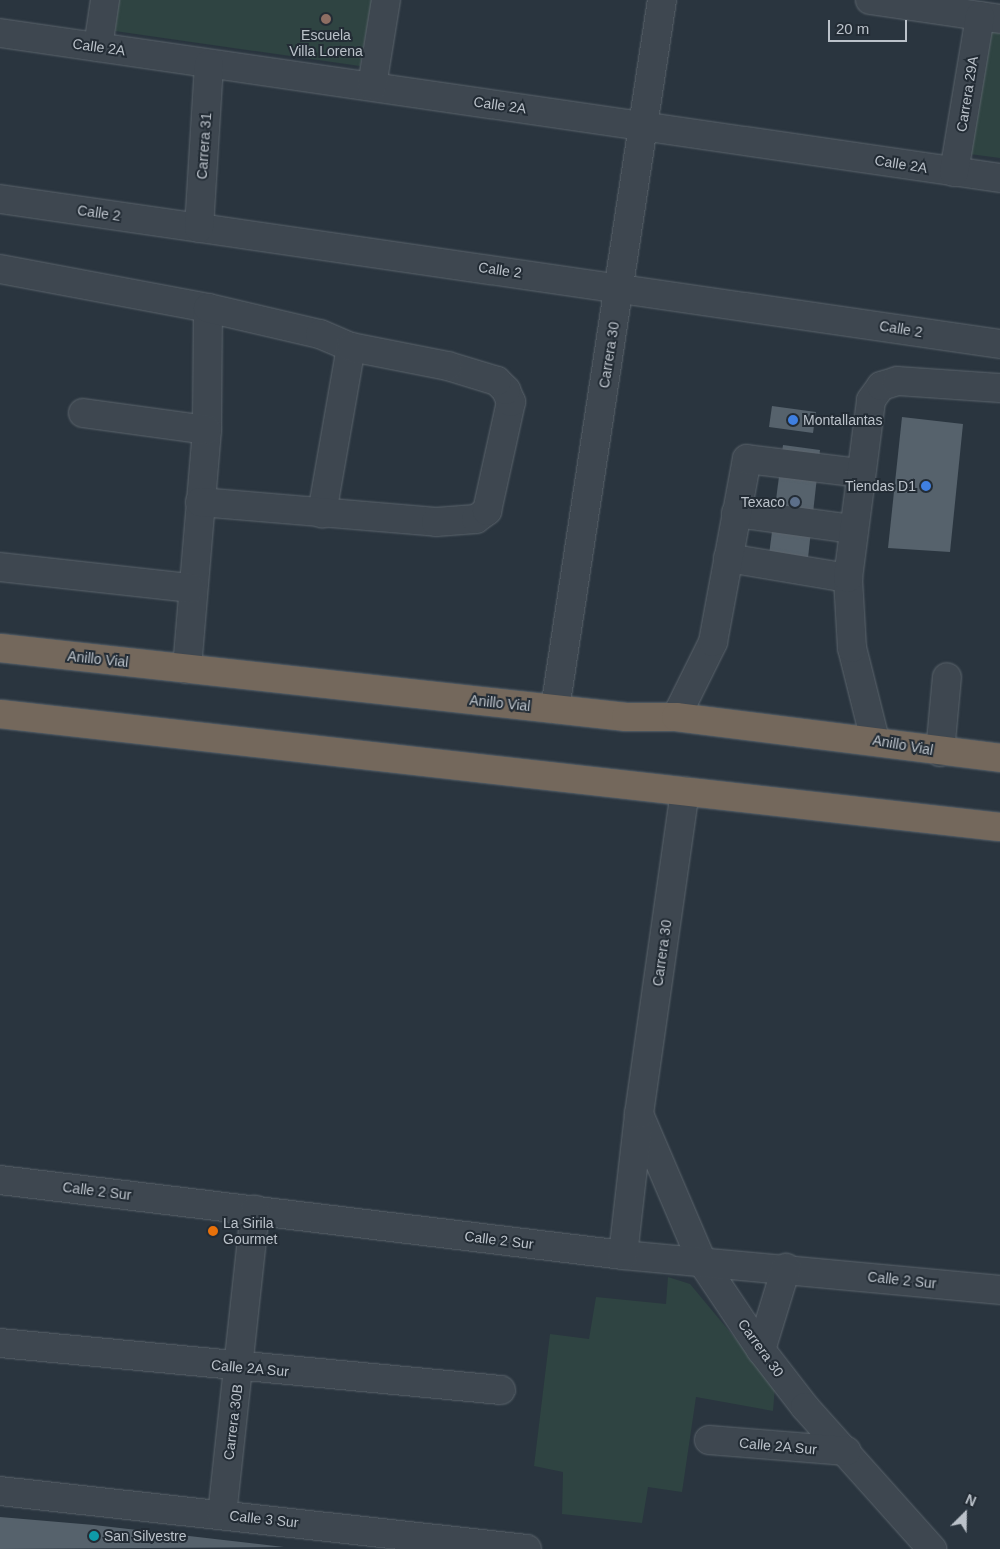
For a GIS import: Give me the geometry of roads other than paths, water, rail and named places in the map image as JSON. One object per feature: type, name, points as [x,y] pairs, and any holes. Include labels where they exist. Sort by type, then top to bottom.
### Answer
[{"type":"highway","name":"Anillo Vial","points":[[0,648],[555,709],[676,717],[875,740],[940,752],[1000,758]]},
{"type":"highway","points":[[0,714],[1000,827]]},
{"type":"street","points":[[98,47],[105,0]]},
{"type":"street","points":[[372,86],[386,0]]},
{"type":"street","name":"Carrera 30","points":[[555,709],[662,0]]},
{"type":"street","points":[[870,0],[990,18]]},
{"type":"street","name":"Carrera 29A","points":[[954,172],[990,18]]},
{"type":"street","name":"Calle 2A","points":[[0,33],[1000,178]]},
{"type":"street","name":"Carrera 31","points":[[199,228],[209,64]]},
{"type":"street","name":"Calle 2","points":[[0,200],[620,286],[1000,344]]},
{"type":"street","points":[[0,269],[208,308],[320,334],[351,347],[497,381],[511,402],[487,510],[476,518],[436,522],[322,514],[200,502]]},
{"type":"street","points":[[186,669],[191,588],[207,430],[208,308]]},
{"type":"street","points":[[322,514],[351,347]]},
{"type":"street","points":[[875,740],[852,648],[848,578],[860,473],[871,400],[881,386],[897,381],[1000,388]]},
{"type":"street","points":[[83,413],[207,430]]},
{"type":"street","points":[[676,717],[713,642],[747,459],[860,473]]},
{"type":"street","points":[[736,513],[853,530]]},
{"type":"street","points":[[728,558],[848,578]]},
{"type":"street","points":[[0,567],[191,588]]},
{"type":"street","points":[[940,752],[947,677]]},
{"type":"street","name":"Carrera 30","points":[[623,1255],[638,1114],[685,791]]},
{"type":"street","name":"Carrera 30","points":[[638,1114],[702,1262],[761,1350],[932,1549]]},
{"type":"street","name":"Calle 2 Sur","points":[[0,1180],[623,1255],[786,1268],[1000,1290]]},
{"type":"street","name":"Carrera 30B","points":[[222,1515],[255,1210]]},
{"type":"street","points":[[761,1350],[786,1268]]},
{"type":"street","name":"Calle 2A Sur","points":[[0,1343],[239,1367],[501,1390]]},
{"type":"street","name":"Calle 2A Sur","points":[[709,1440],[846,1451]]},
{"type":"street","name":"Calle 3 Sur","points":[[0,1491],[527,1549]]},
{"type":"place","name":"Escuela Villa Lorena","points":[[326,19]]},
{"type":"place","name":"Montallantas","points":[[793,420]]},
{"type":"place","name":"Tiendas D1","points":[[926,486]]},
{"type":"place","name":"Texaco","points":[[795,502]]},
{"type":"place","name":"La Sirila Gourmet","points":[[213,1231]]},
{"type":"place","name":"San Silvestre","points":[[94,1536]]}]
